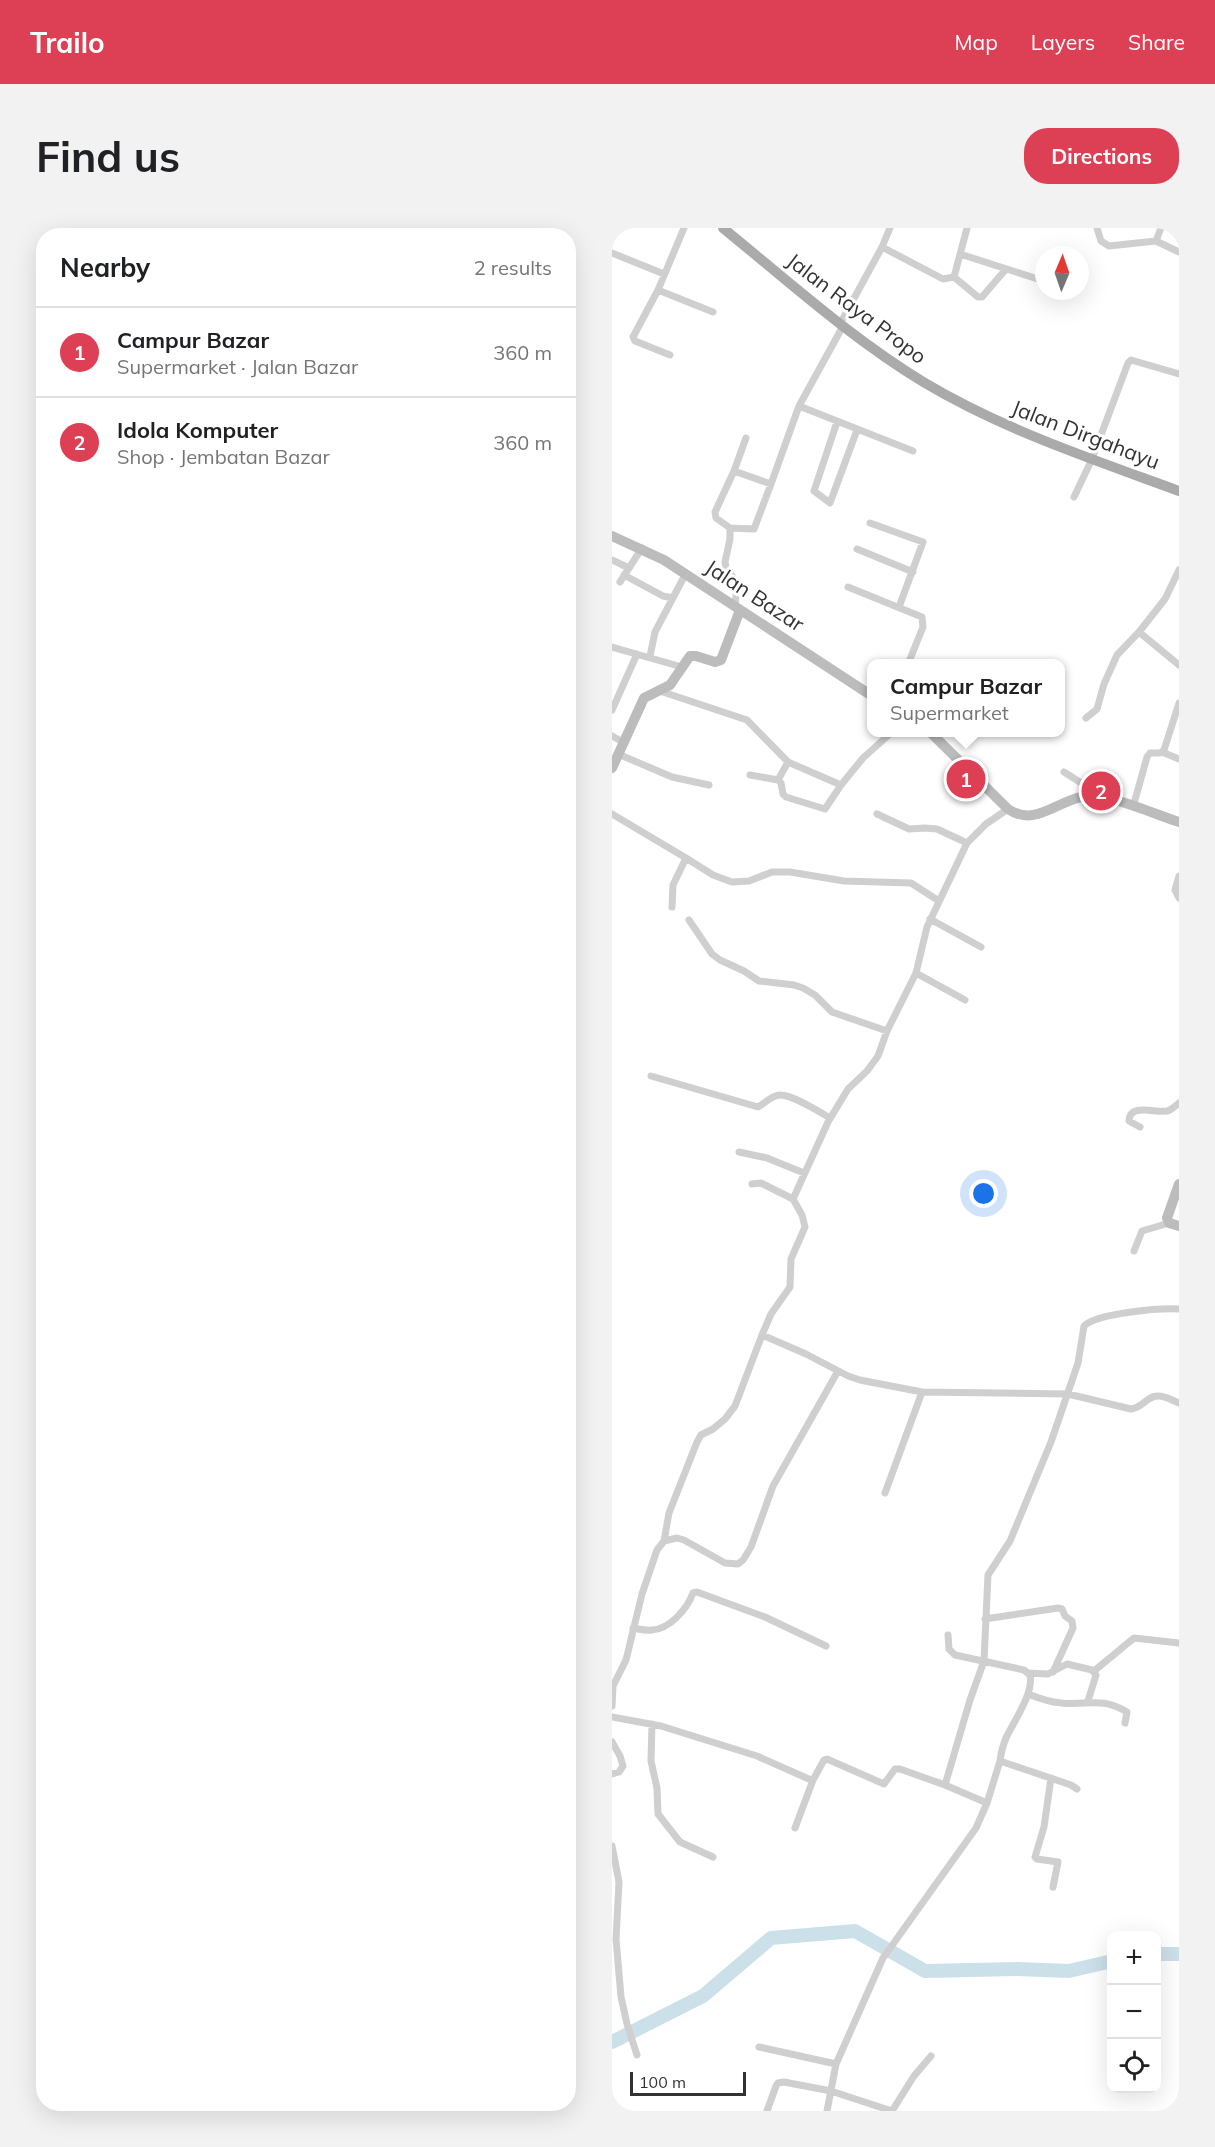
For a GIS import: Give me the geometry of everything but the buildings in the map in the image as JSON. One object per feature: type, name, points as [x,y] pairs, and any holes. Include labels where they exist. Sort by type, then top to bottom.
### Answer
[{"type":"main road","name":"Jalan Raya Propo","points":[[723,228],[841,325],[905,371],[980,413]]},
{"type":"main road","name":"Jalan Dirgahayu","points":[[980,413],[1005,425],[1179,491]]},
{"type":"street","points":[[670,355],[633,340],[633,334],[658,290],[684,228]]},
{"type":"street","points":[[746,438],[715,512],[716,518],[730,528],[755,528],[799,406],[882,248],[890,228]]},
{"type":"street","points":[[954,277],[966,228]]},
{"type":"street","points":[[1097,228],[1101,241],[1109,246],[1156,241],[1179,252]]},
{"type":"street","points":[[1156,241],[1161,228]]},
{"type":"street","points":[[882,248],[943,279],[954,277]]},
{"type":"street","points":[[612,253],[664,274]]},
{"type":"street","points":[[960,254],[1035,278]]},
{"type":"street","points":[[954,277],[978,297],[982,297],[1006,269]]},
{"type":"street","points":[[658,290],[713,312]]},
{"type":"street","points":[[1074,497],[1092,459],[1124,370],[1131,360],[1179,374]]},
{"type":"street","points":[[799,406],[913,451]]},
{"type":"street","points":[[837,422],[814,491],[830,503],[857,429]]},
{"type":"street","points":[[734,471],[771,484]]},
{"type":"street","points":[[870,523],[923,542],[899,607]]},
{"type":"street","points":[[612,768],[647,695],[670,685],[686,660],[693,656],[715,662],[721,660],[738,608],[737,583],[725,562],[730,528]]},
{"type":"street","name":"Jalan Bazar","points":[[612,536],[642,548],[686,573],[867,693]]},
{"type":"street","points":[[642,548],[622,578],[673,598]]},
{"type":"street","points":[[857,549],[913,572]]},
{"type":"street","points":[[612,560],[629,568]]},
{"type":"street","points":[[1086,718],[1097,709],[1104,684],[1117,655],[1165,599],[1179,570]]},
{"type":"street","points":[[650,656],[655,632],[686,573]]},
{"type":"street","points":[[848,588],[920,615],[924,621],[923,627],[910,659]]},
{"type":"street","points":[[1139,632],[1179,665]]},
{"type":"street","points":[[612,647],[682,667]]},
{"type":"street","points":[[612,710],[637,654]]},
{"type":"street","points":[[660,691],[747,720],[788,762],[841,785]]},
{"type":"street","points":[[1162,752],[1179,703]]},
{"type":"street","points":[[612,736],[624,742]]},
{"type":"street","points":[[750,775],[778,780],[786,797],[823,809],[863,758],[886,737]]},
{"type":"street","points":[[935,737],[1014,813],[1026,816],[1043,812],[1078,797],[1100,795]]},
{"type":"street","points":[[1133,807],[1150,753],[1162,752],[1179,759]]},
{"type":"street","points":[[618,754],[672,777],[709,785]]},
{"type":"street","points":[[778,780],[788,762]]},
{"type":"street","points":[[1064,772],[1100,795],[1179,822]]},
{"type":"street","points":[[793,1198],[830,1118],[848,1089],[873,1064],[916,973],[930,919],[967,843],[975,833],[1008,809]]},
{"type":"street","points":[[612,814],[713,875],[732,882],[749,881],[772,872],[790,872],[853,882],[911,883],[939,901]]},
{"type":"street","points":[[877,814],[909,829],[936,829],[967,843]]},
{"type":"street","points":[[672,907],[674,885],[686,858]]},
{"type":"street","points":[[1179,876],[1175,890],[1179,898]]},
{"type":"street","points":[[930,919],[981,947]]},
{"type":"street","points":[[689,921],[712,954],[720,960],[744,970],[759,981],[803,988],[815,995],[832,1012],[887,1031]]},
{"type":"street","points":[[916,973],[965,1000]]},
{"type":"street","points":[[651,1076],[758,1107],[780,1095],[791,1098],[830,1118]]},
{"type":"street","points":[[1140,1126],[1129,1121],[1130,1115],[1138,1110],[1165,1112],[1179,1103]]},
{"type":"street","points":[[739,1152],[767,1158],[804,1173]]},
{"type":"street","points":[[612,1707],[613,1686],[626,1660],[653,1560],[664,1541],[669,1514],[697,1442],[701,1435],[725,1419],[735,1406],[771,1314],[790,1287],[791,1259],[805,1227],[802,1215],[793,1198],[761,1183],[752,1184]]},
{"type":"street","points":[[1134,1251],[1142,1231],[1174,1224],[1167,1216],[1179,1184]]},
{"type":"street","points":[[945,1785],[984,1661],[988,1575],[1010,1541],[1068,1394],[1078,1363],[1084,1326],[1095,1318],[1161,1308],[1179,1309]]},
{"type":"street","points":[[762,1335],[860,1380],[922,1392],[1068,1394],[1131,1409],[1137,1409],[1149,1398],[1159,1396],[1179,1403]]},
{"type":"street","points":[[664,1541],[677,1538],[684,1540],[725,1563],[738,1564],[743,1560],[751,1547],[773,1486],[838,1371]]},
{"type":"street","points":[[885,1493],[922,1392]]},
{"type":"street","points":[[633,1628],[649,1630],[663,1628],[675,1620],[688,1604],[693,1593],[697,1592],[765,1617],[826,1646]]},
{"type":"street","points":[[985,1619],[1061,1608],[1065,1616],[1072,1621],[1073,1628],[1053,1672]]},
{"type":"street","points":[[948,1635],[951,1653],[1028,1673],[1053,1672],[1060,1666],[1068,1664],[1095,1671]]},
{"type":"street","points":[[1088,1701],[1095,1671],[1134,1638],[1179,1643]]},
{"type":"street","points":[[827,2111],[836,2064],[883,1959],[976,1828],[987,1803],[1006,1739],[1028,1694],[1031,1678],[1028,1673]]},
{"type":"street","points":[[1028,1694],[1061,1703],[1088,1701],[1109,1703],[1125,1711],[1127,1714],[1125,1723]]},
{"type":"street","points":[[612,1717],[652,1724],[757,1756],[813,1780]]},
{"type":"street","points":[[652,1724],[651,1761],[657,1788],[658,1814],[680,1842],[713,1857]]},
{"type":"street","points":[[612,1742],[623,1766],[619,1772],[612,1774]]},
{"type":"street","points":[[795,1828],[813,1780],[824,1760],[827,1759],[884,1784],[897,1769],[945,1785],[987,1803]]},
{"type":"street","points":[[1000,1761],[1077,1789]]},
{"type":"street","points":[[1052,1778],[1044,1827],[1035,1857],[1058,1862],[1053,1887]]},
{"type":"street","points":[[612,1846],[619,1882],[615,1960],[627,2024],[637,2055]]},
{"type":"street","points":[[759,2047],[836,2064]]},
{"type":"street","points":[[767,2111],[778,2083],[784,2082],[858,2098],[892,2111],[914,2076],[931,2056]]},
{"type":"waterway","points":[[612,2042],[703,1996],[771,1938],[855,1931],[925,1971],[1017,1969],[1069,1971],[1107,1962]]},
{"type":"waterway","points":[[1161,1954],[1179,1954]]},
{"type":"place","name":"Campur Bazar","points":[[966,779]]},
{"type":"place","name":"Idola Komputer","points":[[1101,791]]}]
